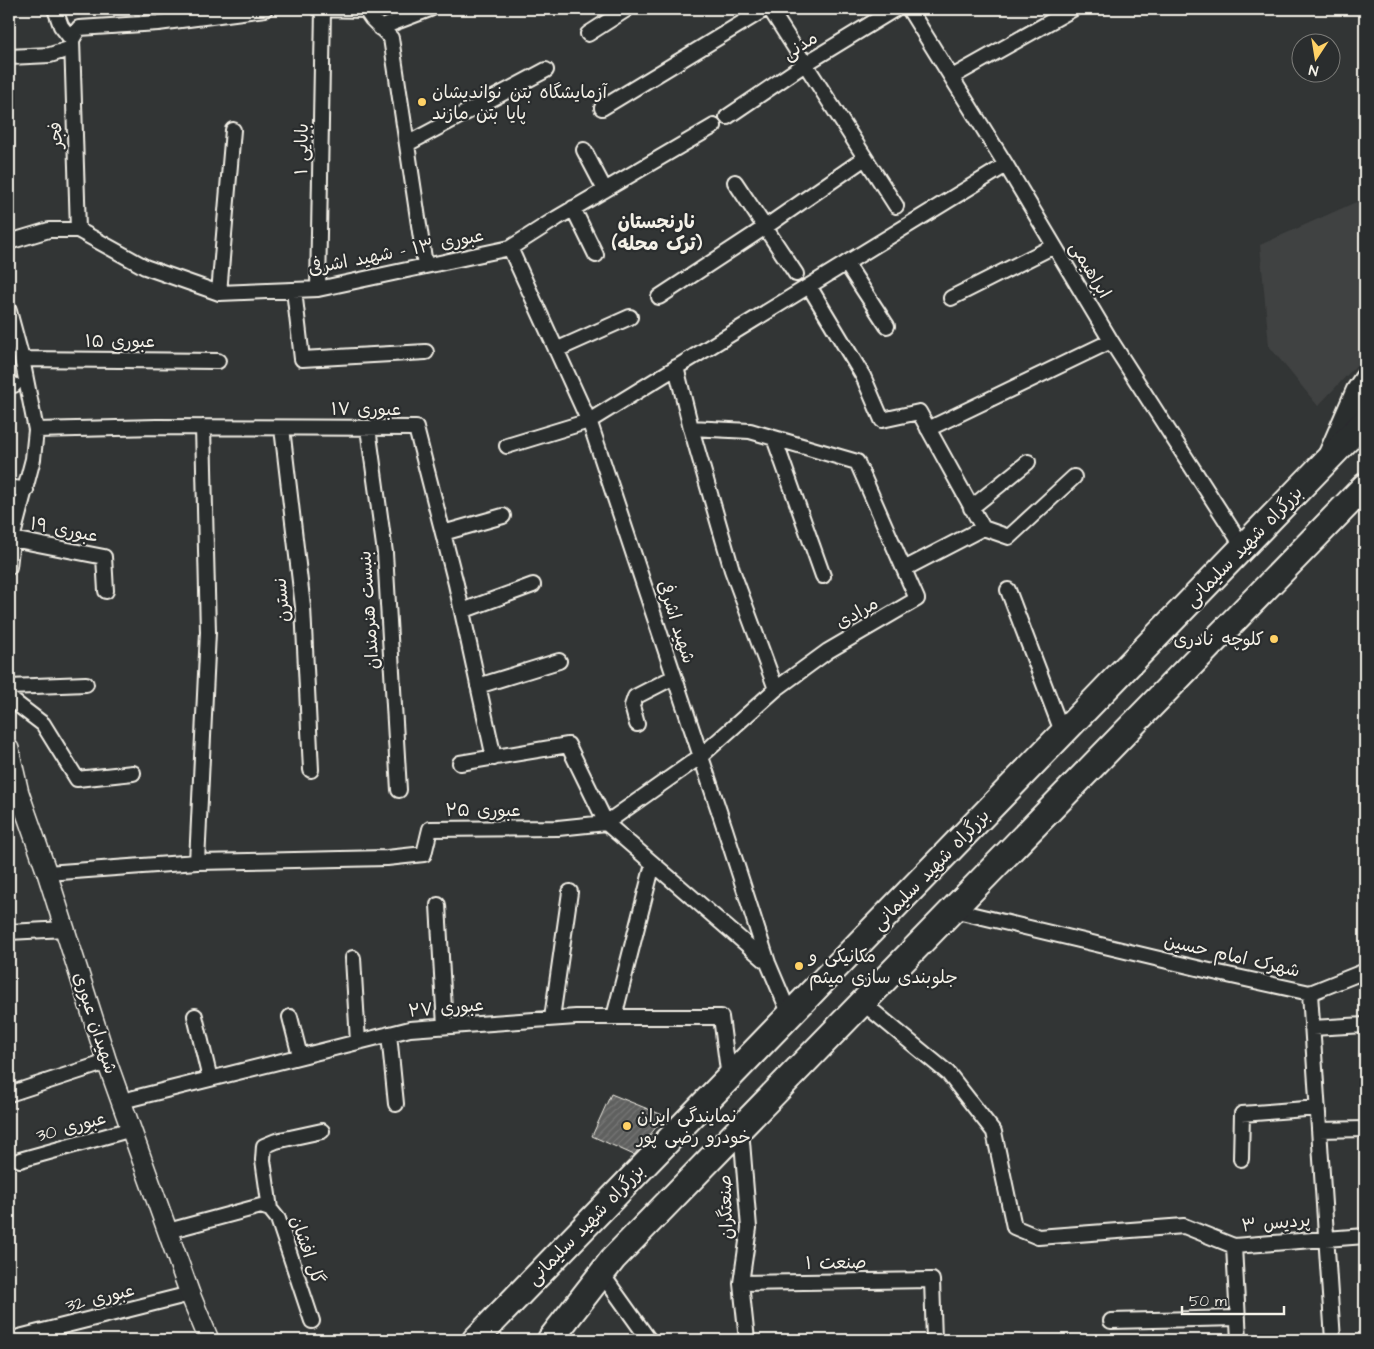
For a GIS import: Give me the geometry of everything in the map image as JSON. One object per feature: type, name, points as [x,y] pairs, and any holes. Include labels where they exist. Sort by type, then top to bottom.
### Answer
[{"type":"highway","name":"بزرگراه شهید سلیمانی","points":[[475,1340],[1365,421]]},
{"type":"highway","points":[[550,1340],[608,1267],[1365,486]]},
{"type":"main road","points":[[1328,460],[1357,391],[1365,379]]},
{"type":"main road","name":"شهیدان عبوری","points":[[9,749],[12,773],[47,873],[107,1062],[190,1294],[209,1340]]},
{"type":"main road","name":"شهیدان عبوری","points":[[190,1294],[191,1316],[197,1340]]},
{"type":"street","points":[[55,9],[61,26],[72,44]]},
{"type":"street","points":[[9,57],[50,55],[72,44],[79,28],[158,23],[265,9]]},
{"type":"street","points":[[318,9],[365,9],[380,28],[391,38],[425,265]]},
{"type":"street","name":"بابایی ۱","points":[[318,289],[322,9]]},
{"type":"street","points":[[380,28],[430,9]]},
{"type":"street","points":[[588,34],[627,9]]},
{"type":"street","points":[[602,108],[765,9]]},
{"type":"street","points":[[770,9],[896,206]]},
{"type":"street","name":"مدنی","points":[[727,117],[805,64],[895,9]]},
{"type":"street","name":"ابراهیمی","points":[[909,9],[1006,165],[1111,341],[1243,547]]},
{"type":"street","points":[[952,78],[1073,9]]},
{"type":"street","name":"فجر","points":[[72,44],[78,230]]},
{"type":"street","points":[[407,144],[546,70]]},
{"type":"street","name":"عبوری ۱۳ - شهید اشرفی","points":[[9,242],[49,230],[78,230],[145,267],[219,293],[318,289],[510,248],[573,208],[714,126]]},
{"type":"street","points":[[219,293],[233,130]]},
{"type":"street","points":[[584,150],[605,190]]},
{"type":"street","points":[[659,297],[764,228],[865,158]]},
{"type":"street","points":[[507,446],[589,421],[1006,165]]},
{"type":"street","points":[[735,182],[796,274]]},
{"type":"street","points":[[573,208],[596,255]]},
{"type":"street","points":[[952,298],[1054,246]]},
{"type":"street","name":"شهید اشرفی","points":[[510,248],[589,421],[768,963],[790,1015]]},
{"type":"street","points":[[846,263],[887,326]]},
{"type":"street","points":[[809,286],[863,376],[882,420],[919,412],[983,528],[1009,537],[1074,477]]},
{"type":"street","points":[[294,290],[302,359],[426,352]]},
{"type":"street","points":[[9,311],[22,359],[36,430],[33,459],[12,539],[9,566]]},
{"type":"street","points":[[556,350],[630,317]]},
{"type":"street","points":[[928,429],[1111,341]]},
{"type":"street","name":"عبوری ۱۵","points":[[22,359],[218,361]]},
{"type":"street","points":[[676,367],[691,428],[732,570],[776,689]]},
{"type":"street","points":[[197,862],[208,632],[203,427]]},
{"type":"street","name":"عبوری ۱۷","points":[[36,430],[203,427],[416,428],[462,611],[494,758]]},
{"type":"street","name":"نسترن","points":[[282,428],[302,607],[311,770]]},
{"type":"street","name":"بنبست هنرمندان","points":[[368,428],[385,553],[399,790]]},
{"type":"street","points":[[691,428],[750,431],[774,438],[823,576]]},
{"type":"street","name":"مرادی","points":[[606,823],[701,756],[776,689],[828,651],[918,599],[857,462],[774,438]]},
{"type":"street","points":[[971,508],[1028,462]]},
{"type":"street","points":[[9,487],[26,490]]},
{"type":"street","points":[[443,533],[503,516]]},
{"type":"street","points":[[904,569],[983,528]]},
{"type":"street","name":"عبوری ۱۹","points":[[12,539],[104,557],[106,591]]},
{"type":"street","points":[[462,611],[532,585]]},
{"type":"street","points":[[1008,590],[1063,734]]},
{"type":"street","points":[[478,686],[559,661]]},
{"type":"street","points":[[637,724],[632,706],[634,697],[674,677]]},
{"type":"street","points":[[9,687],[86,684]]},
{"type":"street","points":[[9,698],[43,724],[77,779],[133,773]]},
{"type":"street","points":[[460,763],[568,745],[606,823],[768,963]]},
{"type":"street","name":"عبوری ۲۵","points":[[47,873],[197,862],[387,858],[424,854],[430,829],[558,828],[606,823]]},
{"type":"street","points":[[614,1017],[653,864]]},
{"type":"street","points":[[552,1018],[570,892]]},
{"type":"street","points":[[438,905],[445,1026]]},
{"type":"street","name":"شهرک امام حسین","points":[[954,910],[1214,972],[1310,992],[1333,1340]]},
{"type":"street","points":[[9,932],[65,929]]},
{"type":"street","points":[[353,958],[358,1042]]},
{"type":"street","points":[[1310,992],[1365,972]]},
{"type":"street","points":[[863,1003],[948,1073],[994,1132],[1014,1227],[1038,1237],[1184,1226],[1234,1246]]},
{"type":"street","points":[[194,1016],[210,1079]]},
{"type":"street","points":[[290,1017],[300,1056]]},
{"type":"street","name":"عبوری ۲۷","points":[[122,1101],[410,1029],[552,1018],[721,1017],[729,1078]]},
{"type":"street","points":[[1312,1028],[1365,1025]]},
{"type":"street","points":[[388,1034],[396,1104]]},
{"type":"street","points":[[9,1094],[107,1062]]},
{"type":"street","points":[[1241,1159],[1242,1114],[1318,1108]]},
{"type":"street","points":[[1319,1130],[1365,1128]]},
{"type":"street","name":"عبوری 30","points":[[20,1160],[132,1129]]},
{"type":"street","name":"صنعتگران","points":[[741,1129],[749,1228],[741,1283],[747,1340]]},
{"type":"street","points":[[270,1209],[263,1160],[264,1146],[322,1131]]},
{"type":"street","name":"گل افشان","points":[[168,1231],[261,1206],[270,1209],[278,1219],[312,1321]]},
{"type":"street","name":"پردیس ۳","points":[[1239,1340],[1234,1246],[1365,1236]]},
{"type":"street","points":[[608,1267],[648,1340]]},
{"type":"street","name":"صنعت ۱","points":[[741,1283],[932,1280],[934,1340]]},
{"type":"street","name":"عبوری 32","points":[[19,1337],[190,1294]]},
{"type":"street","points":[[1111,1321],[1238,1318]]},
{"type":"shaded area","points":[[1365,198],[1365,356],[1318,406],[1269,346],[1260,245]]},
{"type":"building","name":"نمایندگی ایران خودرو رضی پور","points":[[611,1094],[665,1116],[634,1155],[592,1136]]},
{"type":"place","name":"آزمایشگاه بتن نواندیشان پایا بتن مازند","points":[[422,102]]},
{"type":"place","name":"کلوچه نادری","points":[[1274,639]]},
{"type":"place","name":"مکانیکی و جلوبندی سازی میثم","points":[[799,966]]},
{"type":"place","name":"نمایندگی ایران خودرو رضی پور","points":[[627,1126]]},
{"type":"district","name":"نارنجستان (ترک محله)","points":[[657,233]]}]
